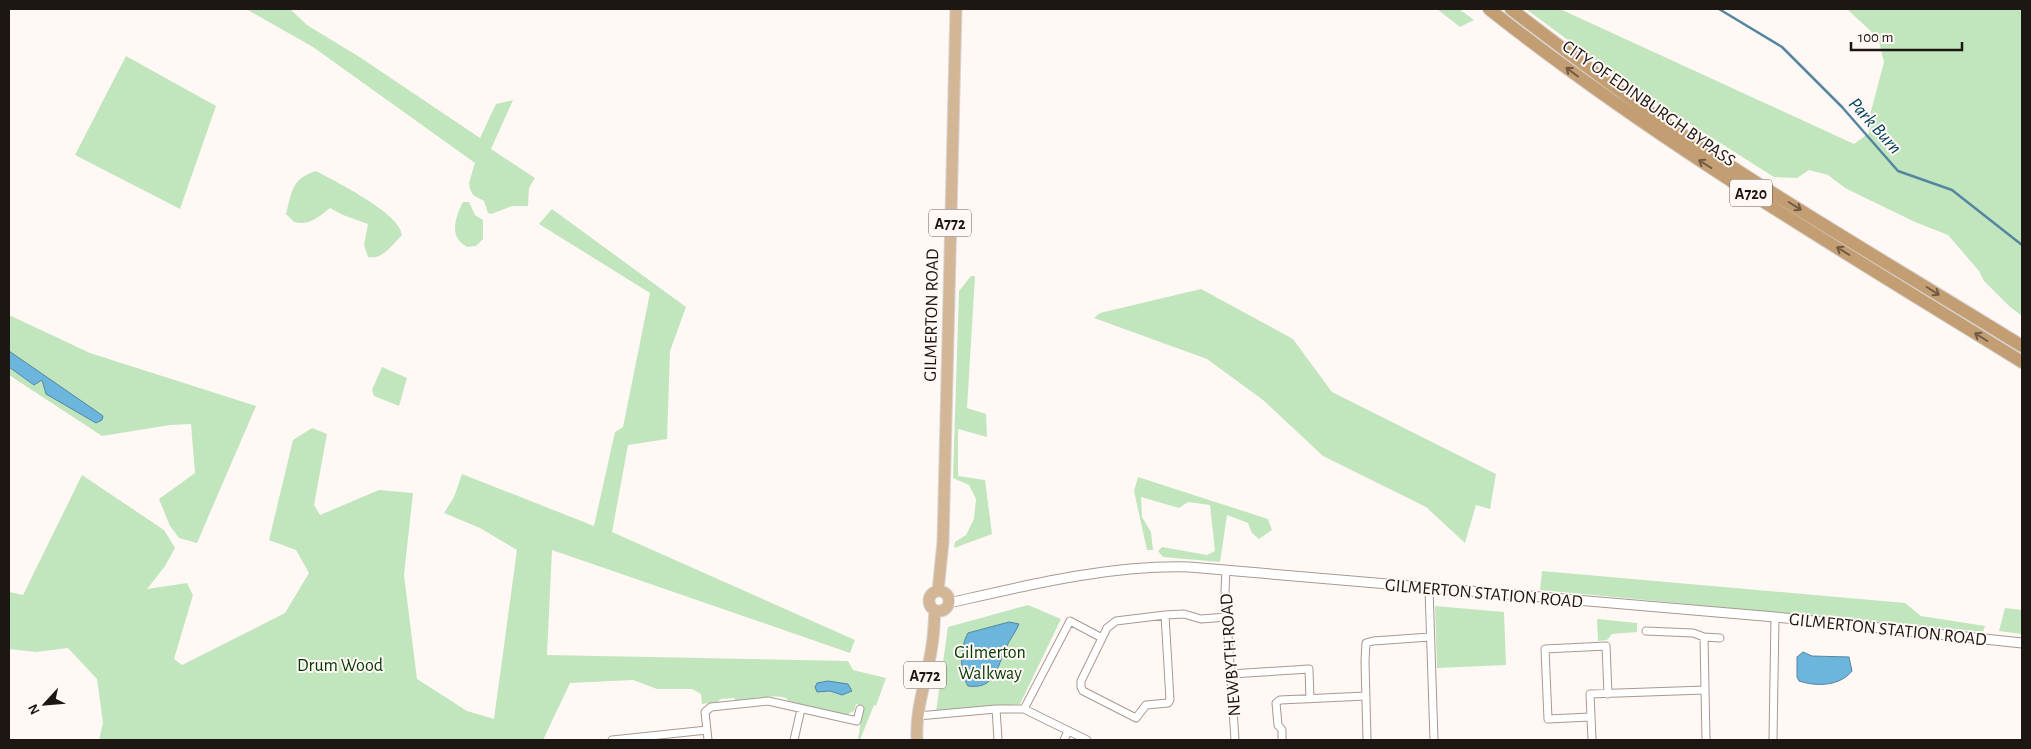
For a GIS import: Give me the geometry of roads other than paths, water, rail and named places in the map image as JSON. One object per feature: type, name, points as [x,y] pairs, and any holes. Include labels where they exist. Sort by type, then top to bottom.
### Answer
[{"type":"highway","name":"CITY OF EDINBURGH BYPASS","points":[[1489,9],[1610,100],[1692,156],[2022,362]]},
{"type":"highway","name":"CITY OF EDINBURGH BYPASS","points":[[1511,9],[1591,71],[1654,115],[1810,215],[2022,346]]},
{"type":"main road","name":"GILMERTON ROAD","points":[[938,591],[943,542],[956,9]]},
{"type":"main road","points":[[935,610],[943,610],[949,603],[946,594],[938,591]]},
{"type":"main road","name":"A772","points":[[917,740],[921,694],[932,646],[935,610],[930,606],[929,600],[932,594],[938,591]]},
{"type":"street","name":"GILMERTON STATION ROAD","points":[[949,603],[1101,572],[1155,566],[1226,570],[1775,617],[2022,643]]},
{"type":"street","name":"NEWBYTH ROAD","points":[[1226,570],[1227,616],[1236,740]]},
{"type":"street","points":[[1429,588],[1434,740]]},
{"type":"street","points":[[1166,615],[1170,700],[1168,703],[1146,705],[1136,718],[1083,691],[1081,681],[1107,628],[1116,622],[1166,615],[1184,614],[1201,619],[1227,616]]},
{"type":"street","points":[[1773,740],[1775,617]]},
{"type":"street","points":[[1024,709],[1070,621],[1102,638]]},
{"type":"street","points":[[1646,631],[1693,633],[1704,637],[1720,638]]},
{"type":"street","points":[[1367,740],[1366,644],[1373,641],[1430,637]]},
{"type":"street","points":[[1704,637],[1706,740]]},
{"type":"street","points":[[1591,717],[1548,719],[1545,649],[1606,646],[1608,694]]},
{"type":"street","points":[[1231,674],[1308,669],[1310,699]]},
{"type":"street","points":[[1592,740],[1590,694],[1705,690]]},
{"type":"street","points":[[1282,740],[1282,730],[1278,724],[1276,703],[1280,700],[1366,696]]},
{"type":"street","points":[[708,740],[706,712],[711,707],[768,702],[857,721],[860,709]]},
{"type":"street","points":[[794,740],[801,709]]},
{"type":"street","points":[[918,716],[996,709],[1024,709],[1087,740]]},
{"type":"street","points":[[996,709],[998,740]]},
{"type":"street","points":[[612,740],[642,739],[707,730]]},
{"type":"street","points":[[1064,740],[1068,731]]},
{"type":"water","points":[[9,351],[103,416],[102,420],[96,423],[46,394],[42,380],[34,385],[9,367]]},
{"type":"water","points":[[1009,622],[1019,624],[1007,645],[994,676],[984,684],[968,686],[963,674],[962,652],[968,633]]},
{"type":"water","points":[[1803,652],[1812,656],[1849,657],[1852,671],[1841,680],[1828,684],[1813,684],[1799,681],[1797,677],[1797,657]]},
{"type":"water","points":[[828,681],[848,684],[852,691],[842,695],[830,691],[817,692],[815,687],[817,683]]},
{"type":"waterway","name":"Park Burn","points":[[1719,9],[1782,47],[1842,107],[1898,171],[1952,190],[2022,245]]},
{"type":"park label","name":"Gilmerton Walkway","points":[[990,662]]},
{"type":"park label","name":"Drum Wood","points":[[340,665]]}]
